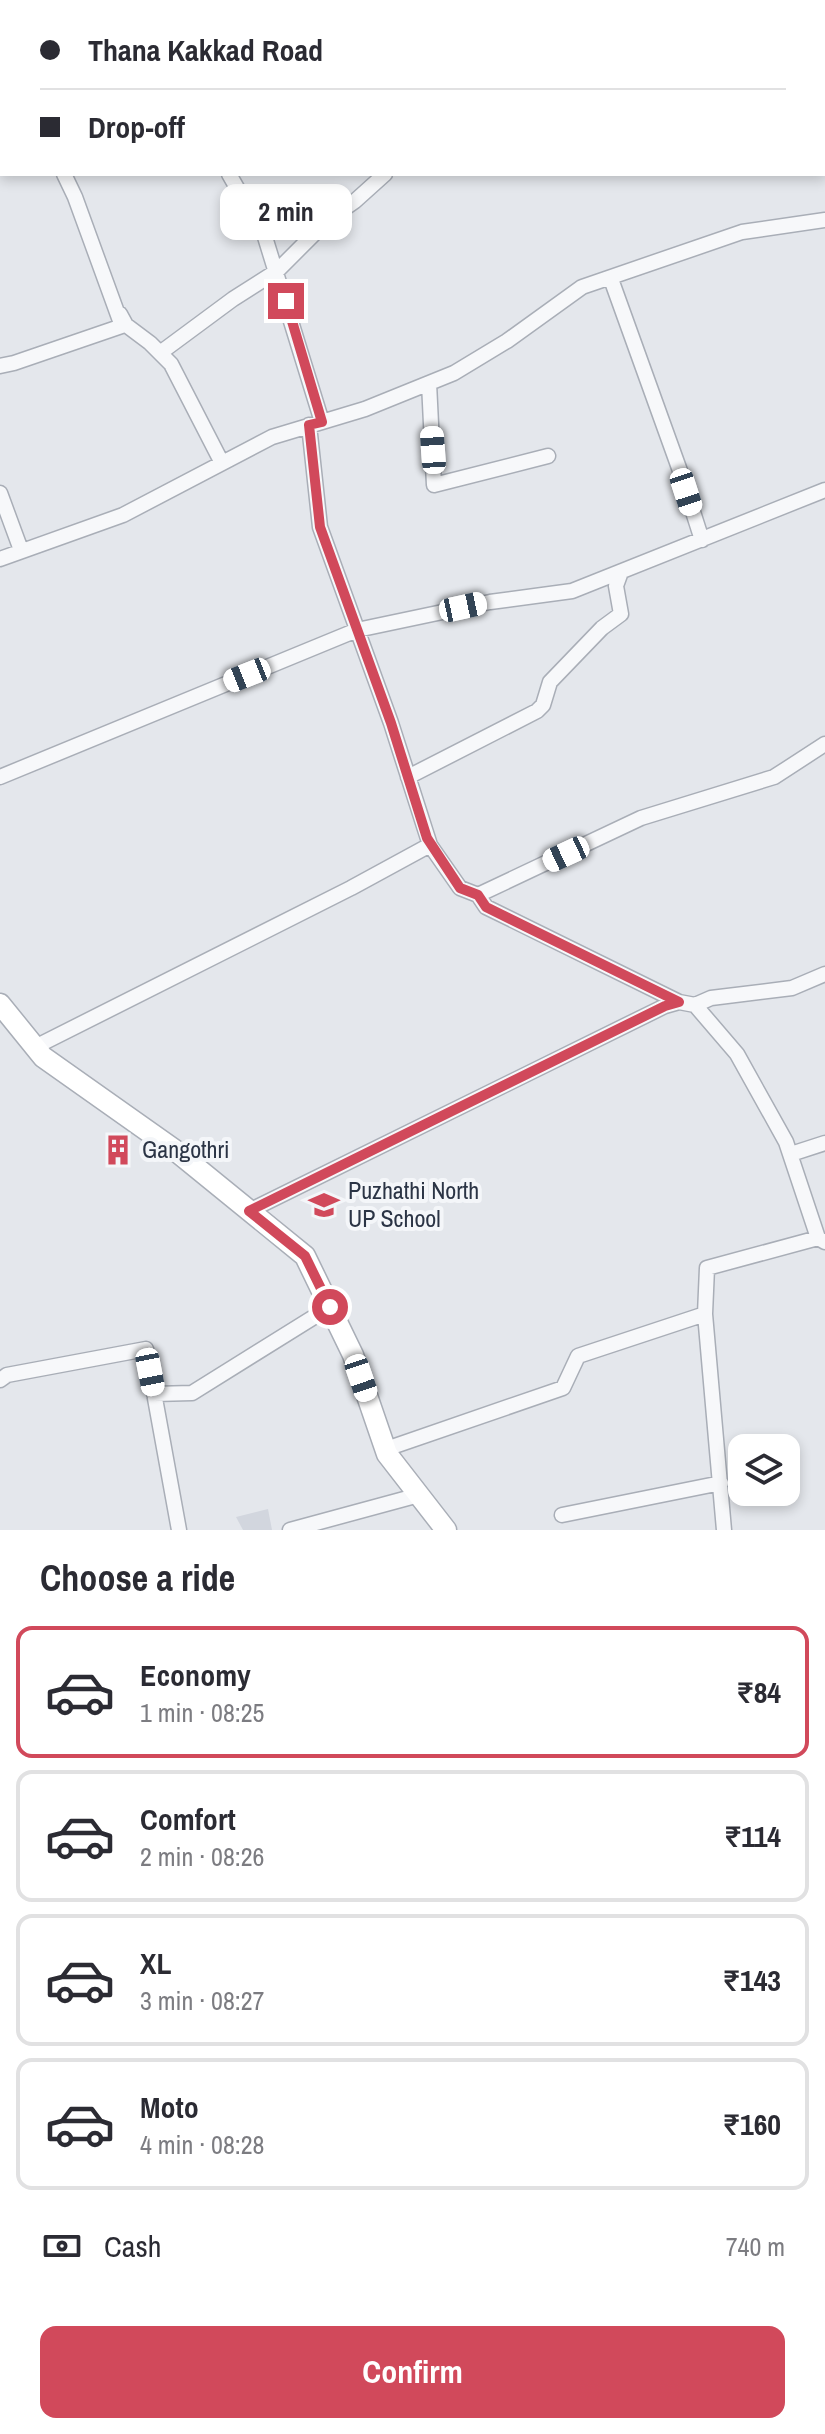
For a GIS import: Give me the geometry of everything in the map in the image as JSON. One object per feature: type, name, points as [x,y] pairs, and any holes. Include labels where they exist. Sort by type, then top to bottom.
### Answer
[{"type":"main road","points":[[0,1004],[43,1057],[176,1151],[305,1256],[353,1355],[386,1449],[446,1530]]},
{"type":"street","points":[[0,366],[122,326],[65,176]]},
{"type":"street","points":[[230,176],[265,237],[277,271],[316,424],[320,527],[430,845],[460,888],[478,895],[486,907],[679,1002],[695,1005],[711,998],[792,988],[825,974]]},
{"type":"street","points":[[160,353],[277,271],[328,220],[383,176]]},
{"type":"street","points":[[0,559],[123,515],[272,437],[365,409],[454,373],[582,287],[742,232],[825,220]]},
{"type":"street","points":[[611,279],[702,540]]},
{"type":"street","points":[[111,300],[126,325],[171,364],[222,463]]},
{"type":"street","points":[[429,383],[434,485],[548,456]]},
{"type":"street","points":[[0,777],[357,630],[490,602],[572,591],[825,490]]},
{"type":"street","points":[[0,493],[21,550]]},
{"type":"street","points":[[408,777],[537,711],[543,705],[550,682],[602,628],[621,614],[616,586],[621,572]]},
{"type":"street","points":[[478,895],[641,818],[774,777],[825,744]]},
{"type":"street","points":[[35,1047],[430,845]]},
{"type":"street","points":[[249,1211],[665,1006],[679,1002]]},
{"type":"street","points":[[695,1005],[737,1054],[786,1142],[822,1240],[707,1268],[705,1314],[724,1530]]},
{"type":"street","points":[[791,1154],[825,1143]]},
{"type":"street","points":[[154,1394],[192,1393],[330,1307]]},
{"type":"street","points":[[386,1449],[563,1388],[578,1356],[705,1314]]},
{"type":"street","points":[[0,1380],[7,1375],[146,1349],[179,1530]]},
{"type":"street","points":[[562,1515],[721,1483]]},
{"type":"street","points":[[290,1530],[419,1495]]},
{"type":"shaded area","points":[[268,1509],[272,1530],[243,1530],[236,1517]]},
{"type":"place","name":"Gangothri","points":[[118,1150]]},
{"type":"place","name":"Puzhathi North UP School","points":[[324,1205]]},
{"type":"route","points":[[286,301],[322,422],[309,425],[320,527],[391,723],[430,845],[460,888],[478,895],[486,907],[679,1002],[665,1006],[249,1211],[305,1256],[330,1307]]}]
